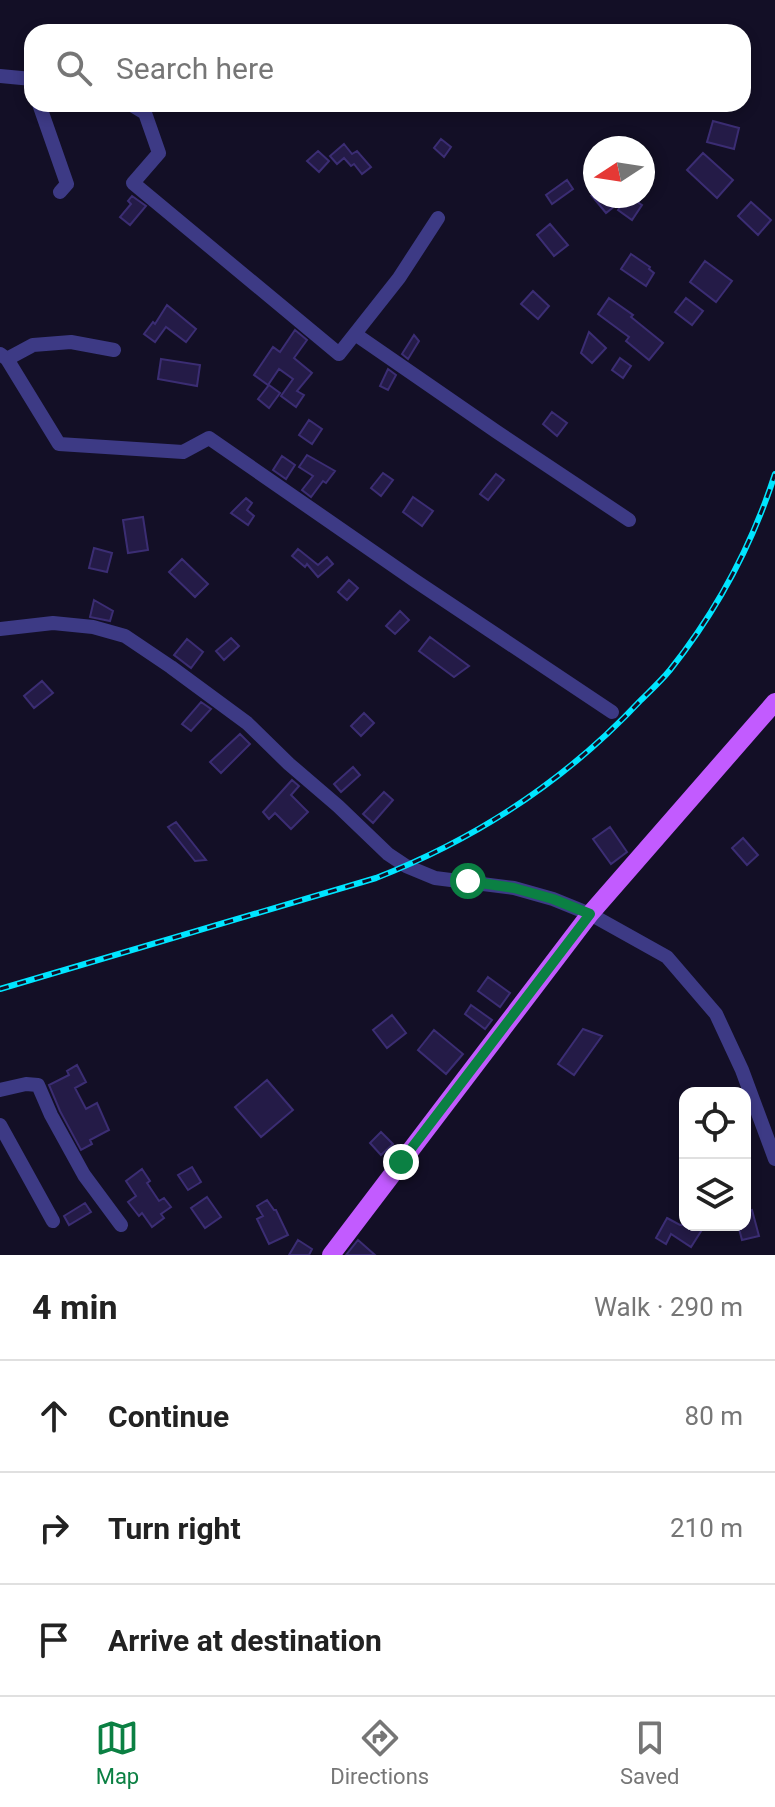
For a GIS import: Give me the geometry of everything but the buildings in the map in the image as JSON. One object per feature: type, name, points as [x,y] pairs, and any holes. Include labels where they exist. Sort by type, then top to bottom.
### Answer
[{"type":"main road","points":[[331,1255],[590,914],[775,702]]},
{"type":"street","points":[[0,76],[24,78]]},
{"type":"street","points":[[42,112],[67,184],[60,192]]},
{"type":"street","points":[[143,112],[159,153],[133,183],[339,354],[399,278],[438,218]]},
{"type":"street","points":[[355,334],[629,520]]},
{"type":"street","points":[[114,350],[71,342],[33,345],[3,356],[59,444],[183,452],[209,438],[612,712]]},
{"type":"street","points":[[0,629],[53,623],[93,627],[125,636],[247,723],[388,854],[406,866],[435,878],[514,888],[553,899],[590,914],[667,957],[716,1014],[742,1070],[775,1159]]},
{"type":"street","points":[[0,1090],[26,1084],[38,1085],[84,1175],[121,1225]]},
{"type":"street","points":[[0,1125],[53,1221]]},
{"type":"railway","points":[[0,989],[376,878],[449,845],[518,804],[612,730],[670,670],[703,625],[731,577],[775,474]]},
{"type":"route","points":[[401,1162],[590,914],[514,888],[468,881]]}]
